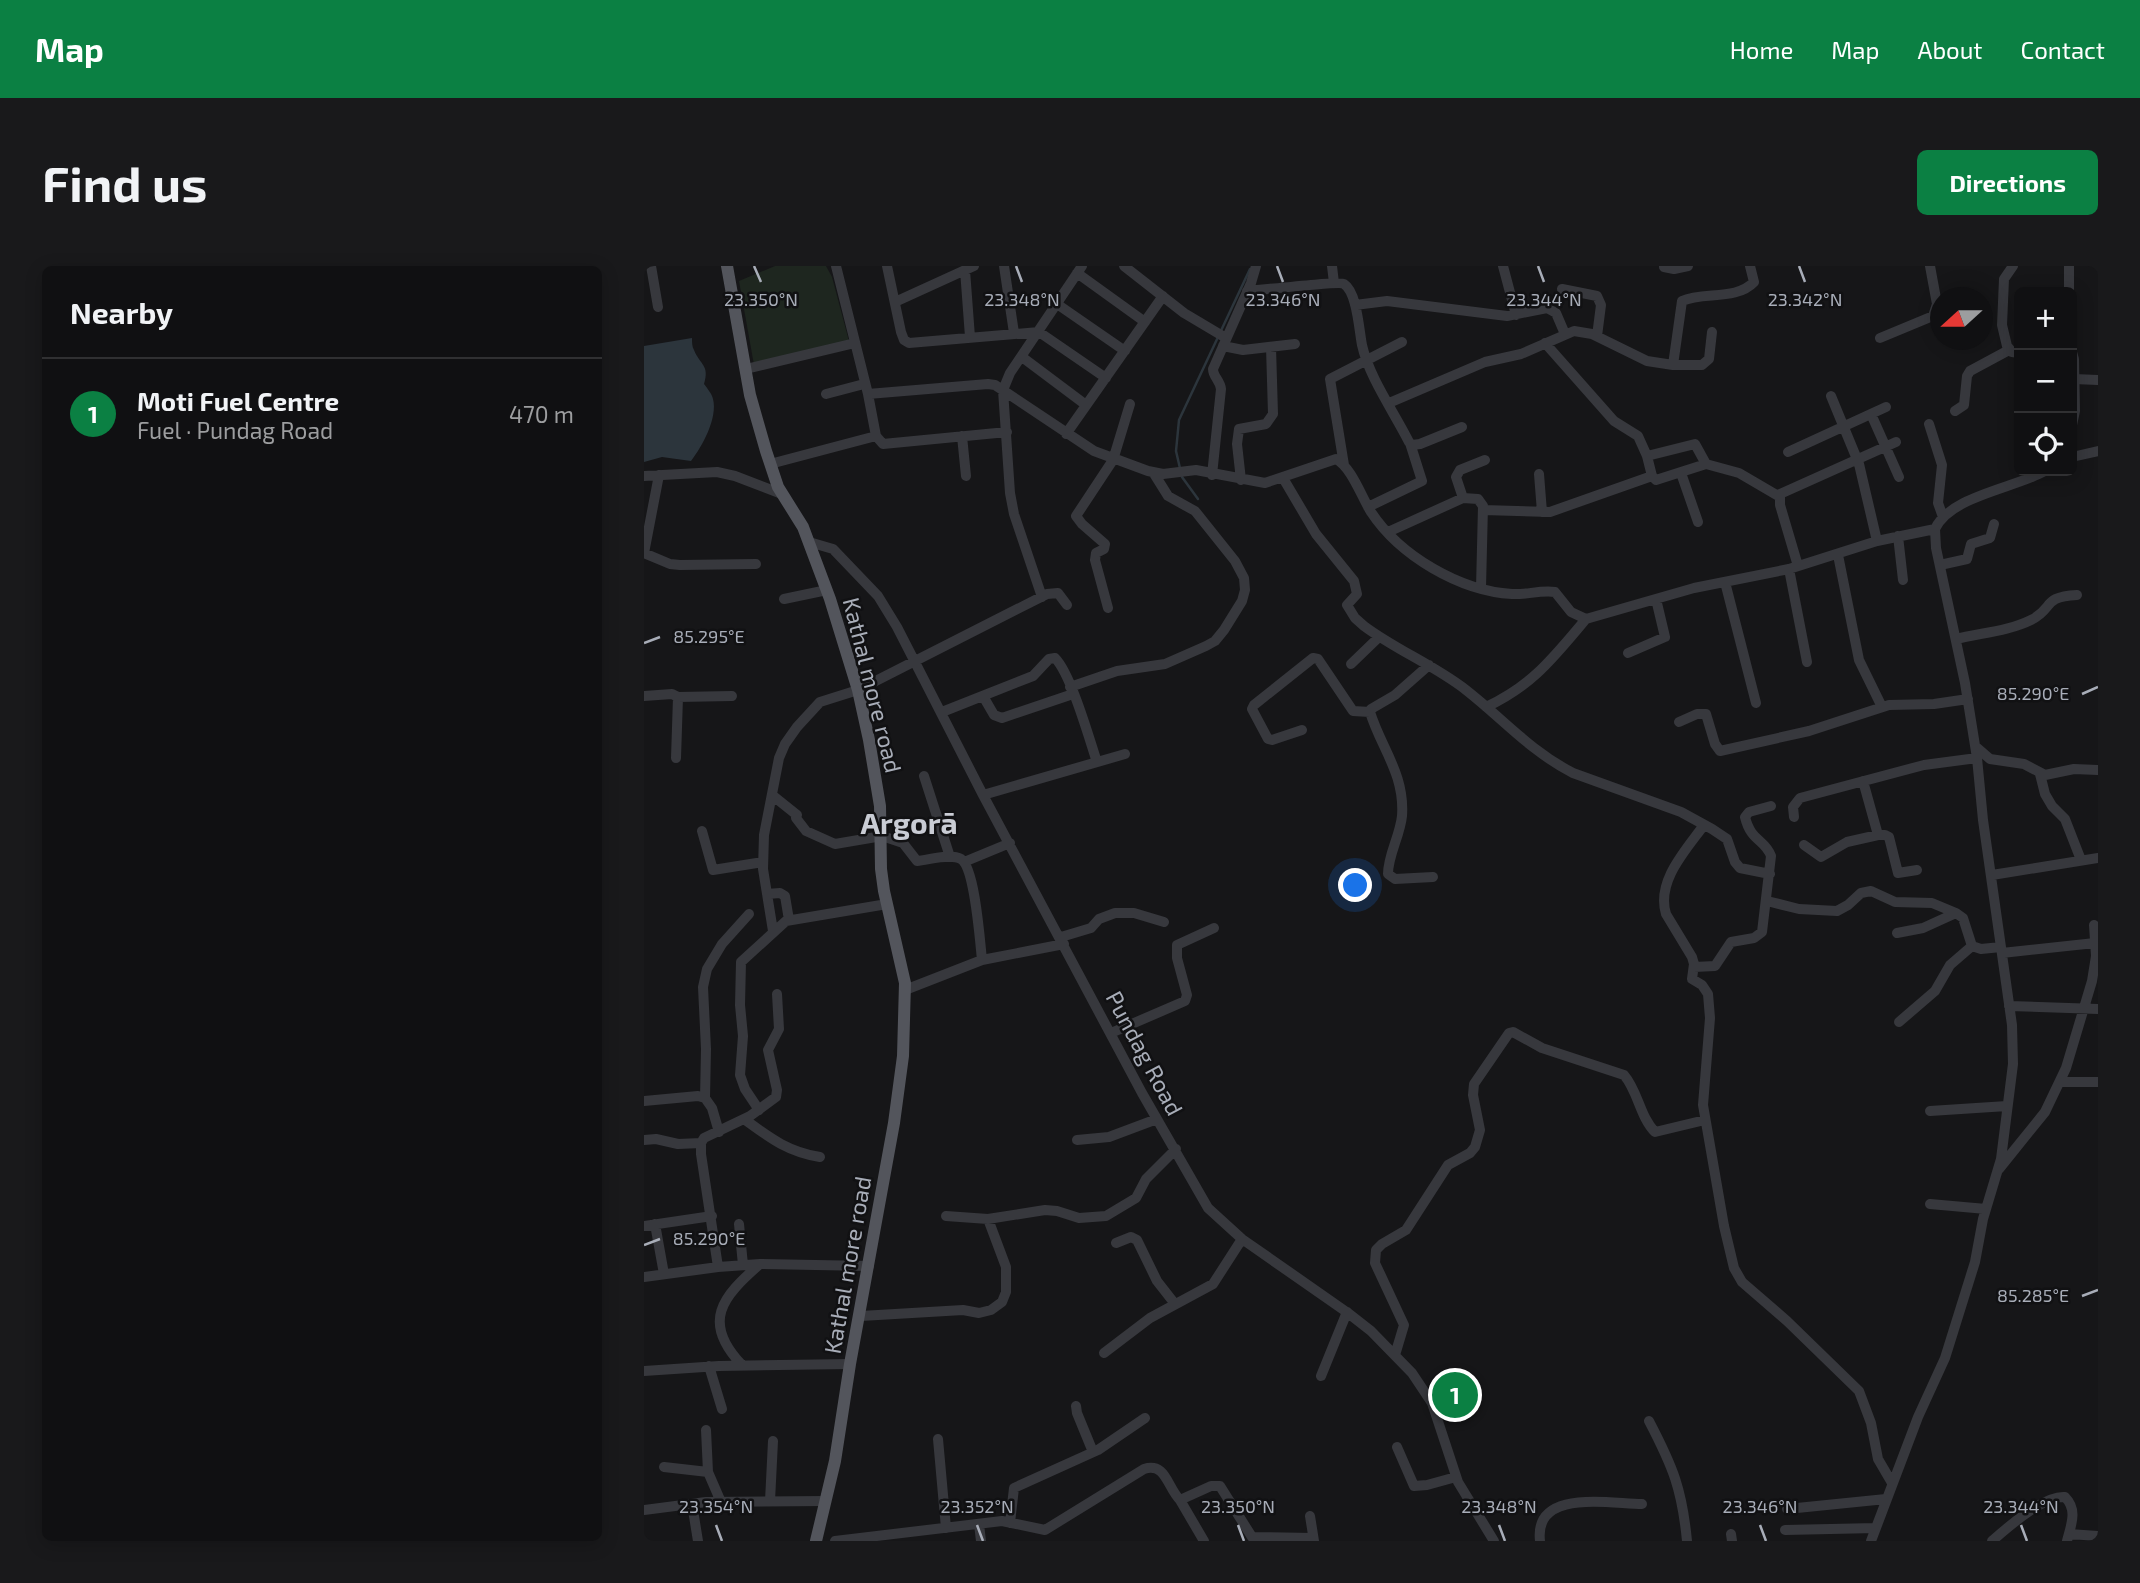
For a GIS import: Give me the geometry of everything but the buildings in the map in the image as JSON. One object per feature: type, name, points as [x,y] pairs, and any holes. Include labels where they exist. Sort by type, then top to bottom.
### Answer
[{"type":"main road","name":"Kathal more road","points":[[727,266],[746,369],[770,464],[782,494],[803,527],[827,590],[858,690],[876,775],[882,836],[881,869],[905,990],[899,1092],[835,1461],[816,1541]]},
{"type":"street","points":[[651,266],[658,307]]},
{"type":"street","points":[[887,266],[901,332],[904,340],[909,343],[1039,331],[1106,378]]},
{"type":"street","points":[[1004,266],[1014,333]]},
{"type":"street","points":[[1124,266],[1189,317],[1243,350],[1295,344]]},
{"type":"street","points":[[1212,475],[1221,389],[1221,383],[1213,369],[1256,266]]},
{"type":"street","points":[[1332,266],[1334,283]]},
{"type":"street","points":[[1503,266],[1516,315]]},
{"type":"street","points":[[1664,267],[1674,269],[1688,266]]},
{"type":"street","points":[[1673,365],[1682,301],[1725,294],[1750,286],[1754,282],[1750,266]]},
{"type":"street","points":[[1881,338],[1933,316],[1937,304],[1930,266]]},
{"type":"street","points":[[1955,411],[1964,405],[1970,371],[2014,352],[2004,340],[2002,315],[2004,279],[2013,266]]},
{"type":"street","points":[[2069,287],[2070,266]]},
{"type":"street","points":[[838,267],[876,436],[883,444],[1007,432]]},
{"type":"street","points":[[895,302],[969,268],[970,337]]},
{"type":"street","points":[[1042,597],[1014,514],[1009,485],[1003,390],[1010,373],[1080,270],[1145,322]]},
{"type":"street","points":[[1247,291],[1334,283],[1341,283],[1349,289],[1366,360],[1409,442],[1422,481],[1368,507]]},
{"type":"street","points":[[1562,289],[1597,296],[1601,305],[1597,337]]},
{"type":"street","points":[[1066,434],[1163,296]]},
{"type":"street","points":[[1355,306],[1387,301],[1507,316],[1548,308],[1553,310],[1565,334]]},
{"type":"street","points":[[1057,304],[1125,351]]},
{"type":"street","points":[[1389,403],[1485,362],[1521,354],[1565,334],[1580,331],[1647,360],[1695,366],[1706,363],[1709,359],[1712,331]]},
{"type":"street","points":[[1402,342],[1330,379],[1344,465],[1368,507],[1388,532],[1428,566],[1453,579],[1514,595],[1555,592],[1571,612],[1586,619]]},
{"type":"street","points":[[746,369],[855,343]]},
{"type":"street","points":[[1545,343],[1614,421],[1638,436],[1652,476],[1657,480],[1706,464],[1739,473],[1780,497]]},
{"type":"street","points":[[1241,480],[1237,444],[1239,429],[1266,424],[1273,414],[1271,347]]},
{"type":"street","points":[[1022,357],[1086,405]]},
{"type":"street","points":[[2077,379],[2098,380]]},
{"type":"street","points":[[826,394],[866,389],[988,384],[1003,390],[1094,452],[1158,473],[1196,470],[1212,475],[1265,482],[1330,460],[1335,459],[1344,465]]},
{"type":"street","points":[[1831,396],[1857,459],[1877,541]]},
{"type":"street","points":[[1108,608],[1095,560],[1096,553],[1104,549],[1105,544],[1076,516],[1113,460],[1130,404]]},
{"type":"street","points":[[1788,452],[1885,407]]},
{"type":"street","points":[[1871,414],[1899,477]]},
{"type":"street","points":[[1929,424],[1942,465],[1938,503],[1943,517]]},
{"type":"street","points":[[1409,442],[1412,445],[1420,444],[1462,427]]},
{"type":"street","points":[[770,464],[876,436]]},
{"type":"street","points":[[962,436],[966,476]]},
{"type":"street","points":[[1807,662],[1780,497],[1787,490],[1896,442]]},
{"type":"street","points":[[1647,456],[1692,443],[1698,447],[1706,464]]},
{"type":"street","points":[[2077,456],[2098,452]]},
{"type":"street","points":[[1463,498],[1456,483],[1457,473],[1485,460]]},
{"type":"street","points":[[644,476],[717,472],[782,494]]},
{"type":"street","points":[[984,696],[994,715],[1002,718],[1117,671],[1165,664],[1215,641],[1224,630],[1242,601],[1244,578],[1235,561],[1195,511],[1168,496],[1158,473]]},
{"type":"street","points":[[1681,473],[1698,522]]},
{"type":"street","points":[[1539,474],[1542,512]]},
{"type":"street","points":[[659,475],[644,553],[670,564],[680,565],[757,564]]},
{"type":"street","points":[[1483,510],[1542,512],[1561,509],[1652,476]]},
{"type":"street","points":[[1871,1541],[1918,1417],[1945,1358],[1975,1262],[1986,1209],[1998,1170],[2013,1063],[2009,1006],[1977,758],[1935,529],[1943,517],[1972,500],[2032,476]]},
{"type":"street","points":[[1283,478],[1316,534],[1354,581],[1357,594],[1348,602],[1349,610],[1355,618],[1379,637],[1464,688],[1524,742],[1565,769],[1668,807],[1704,825],[1727,839],[1735,862],[1740,868],[1770,874]]},
{"type":"street","points":[[1388,532],[1463,498],[1478,499],[1483,510],[1482,588]]},
{"type":"street","points":[[1940,565],[1967,559],[1971,544],[1990,538],[1994,524]]},
{"type":"street","points":[[1486,707],[1507,698],[1532,680],[1586,619],[1724,582],[1793,568],[1877,541],[1935,529]]},
{"type":"street","points":[[1898,536],[1903,580]]},
{"type":"street","name":"Pundag Road","points":[[808,542],[833,550],[878,596],[915,659],[983,795],[1157,1119],[1208,1208],[1242,1239],[1347,1312],[1395,1355],[1420,1384],[1432,1403],[1456,1478],[1494,1541]]},
{"type":"street","points":[[1838,555],[1859,660],[1882,707]]},
{"type":"street","points":[[1724,582],[1756,703]]},
{"type":"street","points":[[784,599],[827,590]]},
{"type":"street","points":[[773,932],[763,862],[764,835],[782,750],[797,727],[820,702],[858,690],[1042,597],[1058,593],[1067,604]]},
{"type":"street","points":[[1956,639],[2024,623],[2039,615],[2056,597],[2077,595]]},
{"type":"street","points":[[1628,653],[1665,637],[1656,599]]},
{"type":"street","points":[[1351,664],[1379,637]]},
{"type":"street","points":[[942,712],[1033,676],[1053,657],[1058,659],[1071,690],[1097,762]]},
{"type":"street","points":[[1302,730],[1270,740],[1252,707],[1313,658],[1318,659],[1325,668],[1354,713],[1370,712],[1395,695],[1429,665]]},
{"type":"street","points":[[644,696],[732,696]]},
{"type":"street","points":[[676,758],[678,697]]},
{"type":"street","points":[[1679,722],[1697,714],[1706,714],[1715,744],[1720,751],[1818,728],[1882,707],[1968,699]]},
{"type":"street","points":[[1370,712],[1392,760],[1401,798],[1402,816],[1388,874],[1395,879],[1433,877]]},
{"type":"street","points":[[1975,745],[1990,760],[2024,764],[2040,774],[2074,769],[2098,770]]},
{"type":"street","points":[[983,795],[1125,754]]},
{"type":"street","points":[[1794,817],[1793,807],[1800,798],[1924,765],[1977,758]]},
{"type":"street","points":[[2040,774],[2045,794],[2052,806],[2066,819],[2081,860]]},
{"type":"street","points":[[924,776],[950,857]]},
{"type":"street","points":[[1863,781],[1878,835]]},
{"type":"street","points":[[772,795],[797,817],[806,831],[835,844],[882,836],[905,844],[917,861],[959,858],[964,862],[977,908],[982,960]]},
{"type":"street","points":[[1694,967],[1715,965],[1731,942],[1760,935],[1767,901],[1770,852],[1753,836],[1745,817],[1749,812],[1771,806]]},
{"type":"street","points":[[1704,825],[1669,877],[1664,907],[1666,915],[1692,957],[1692,979],[1706,990],[1709,1002],[1703,1097],[1705,1120],[1724,1226],[1736,1273],[1742,1282],[1787,1321],[1859,1391],[1871,1423],[1878,1459],[1892,1483]]},
{"type":"street","points":[[702,831],[713,870],[763,862]]},
{"type":"street","points":[[1804,845],[1821,857],[1847,842],[1885,835],[1889,837],[1898,873],[1917,870]]},
{"type":"street","points":[[964,862],[1010,843]]},
{"type":"street","points":[[1992,875],[2098,858]]},
{"type":"street","points":[[1767,901],[1799,909],[1837,911],[1845,908],[1861,893],[1871,891],[1895,902],[1932,903],[1963,918],[1972,946]]},
{"type":"street","points":[[767,894],[780,893],[785,896],[789,920]]},
{"type":"street","points":[[759,1110],[745,1089],[740,1075],[743,1036],[739,971],[745,956],[789,920],[887,904]]},
{"type":"street","points":[[905,990],[982,960],[1062,941],[1091,928],[1099,919],[1115,913],[1134,912],[1164,922]]},
{"type":"street","points":[[1897,933],[1923,928],[1955,913]]},
{"type":"street","points":[[719,1132],[712,1108],[705,1098],[704,987],[707,969],[722,944],[749,914]]},
{"type":"street","points":[[1998,1170],[2045,1112],[2060,1082],[2085,1008],[2095,967],[2094,925]]},
{"type":"street","points":[[1111,1033],[1185,1001],[1187,995],[1176,948],[1214,928]]},
{"type":"street","points":[[1972,946],[2001,950],[2095,943]]},
{"type":"street","points":[[1899,1022],[1935,990],[1950,965],[1972,946]]},
{"type":"street","points":[[718,1267],[701,1154],[702,1143],[704,1138],[771,1103],[777,1094],[768,1056],[770,1044],[779,1029],[777,994]]},
{"type":"street","points":[[2009,1006],[2098,1009]]},
{"type":"street","points":[[1395,1355],[1404,1325],[1375,1264],[1375,1253],[1382,1244],[1406,1230],[1448,1166],[1475,1147],[1480,1130],[1473,1095],[1474,1084],[1509,1032],[1542,1048],[1624,1074],[1655,1132],[1705,1120]]},
{"type":"street","points":[[2060,1082],[2098,1082]]},
{"type":"street","points":[[644,1101],[698,1096],[705,1098]]},
{"type":"street","points":[[1930,1111],[2007,1106]]},
{"type":"street","points":[[744,1119],[786,1148],[820,1157]]},
{"type":"street","points":[[1077,1140],[1109,1137],[1157,1119]]},
{"type":"street","points":[[644,1140],[702,1143]]},
{"type":"street","points":[[946,1216],[988,1219],[1041,1210],[1057,1211],[1079,1218],[1106,1216],[1136,1198],[1146,1179],[1176,1149]]},
{"type":"street","points":[[1930,1204],[1986,1209]]},
{"type":"street","points":[[664,1274],[649,1225],[712,1216]]},
{"type":"street","points":[[861,1316],[963,1310],[979,1313],[1000,1304],[1006,1292],[1007,1276],[988,1219]]},
{"type":"street","points":[[739,1224],[743,1265]]},
{"type":"street","points":[[1116,1243],[1131,1237],[1137,1240],[1157,1281],[1175,1304]]},
{"type":"street","points":[[1104,1353],[1150,1318],[1213,1284],[1242,1239]]},
{"type":"street","points":[[644,1277],[760,1264],[869,1266]]},
{"type":"street","points":[[742,1365],[722,1339],[720,1326],[723,1305],[737,1284],[760,1264]]},
{"type":"street","points":[[1321,1376],[1347,1312]]},
{"type":"street","points":[[644,1371],[709,1366],[850,1364]]},
{"type":"street","points":[[709,1366],[722,1409]]},
{"type":"street","points":[[1076,1406],[1093,1452]]},
{"type":"street","points":[[1010,1523],[1014,1488],[1093,1452],[1145,1418]]},
{"type":"street","points":[[1649,1421],[1678,1481],[1687,1541]]},
{"type":"street","points":[[706,1430],[708,1472],[721,1502]]},
{"type":"street","points":[[938,1439],[946,1528]]},
{"type":"street","points":[[770,1501],[773,1441]]},
{"type":"street","points":[[1397,1447],[1414,1486],[1456,1478]]},
{"type":"street","points":[[664,1467],[708,1472]]},
{"type":"street","points":[[835,1541],[1002,1521],[1045,1530],[1144,1469],[1153,1467],[1159,1469],[1204,1541]]},
{"type":"street","points":[[1180,1500],[1211,1486],[1223,1488],[1252,1537],[1313,1540],[1310,1516]]},
{"type":"street","points":[[1992,1541],[2022,1517],[2057,1496],[2065,1497],[2073,1507],[2068,1537],[2098,1536]]},
{"type":"street","points":[[1787,1508],[1886,1499]]},
{"type":"street","points":[[644,1510],[721,1502],[827,1502]]},
{"type":"street","points":[[1540,1541],[1542,1521],[1554,1508],[1562,1505],[1581,1502],[1642,1504]]},
{"type":"street","points":[[692,1504],[698,1541]]},
{"type":"street","points":[[979,1524],[981,1541]]},
{"type":"street","points":[[1785,1530],[1875,1528]]},
{"type":"shaded area","points":[[775,266],[826,266],[832,277],[850,345],[754,365],[739,281]]},
{"type":"shaded area","points":[[692,338],[693,349],[705,369],[704,384],[713,399],[713,415],[708,432],[691,461],[662,457],[644,462],[644,346]]},
{"type":"waterway","points":[[1198,499],[1182,477],[1176,451],[1179,420],[1250,269]]},
{"type":"place","name":"Moti Fuel Centre","points":[[1455,1395]]},
{"type":"district","name":"Argorā","points":[[909,822]]}]
